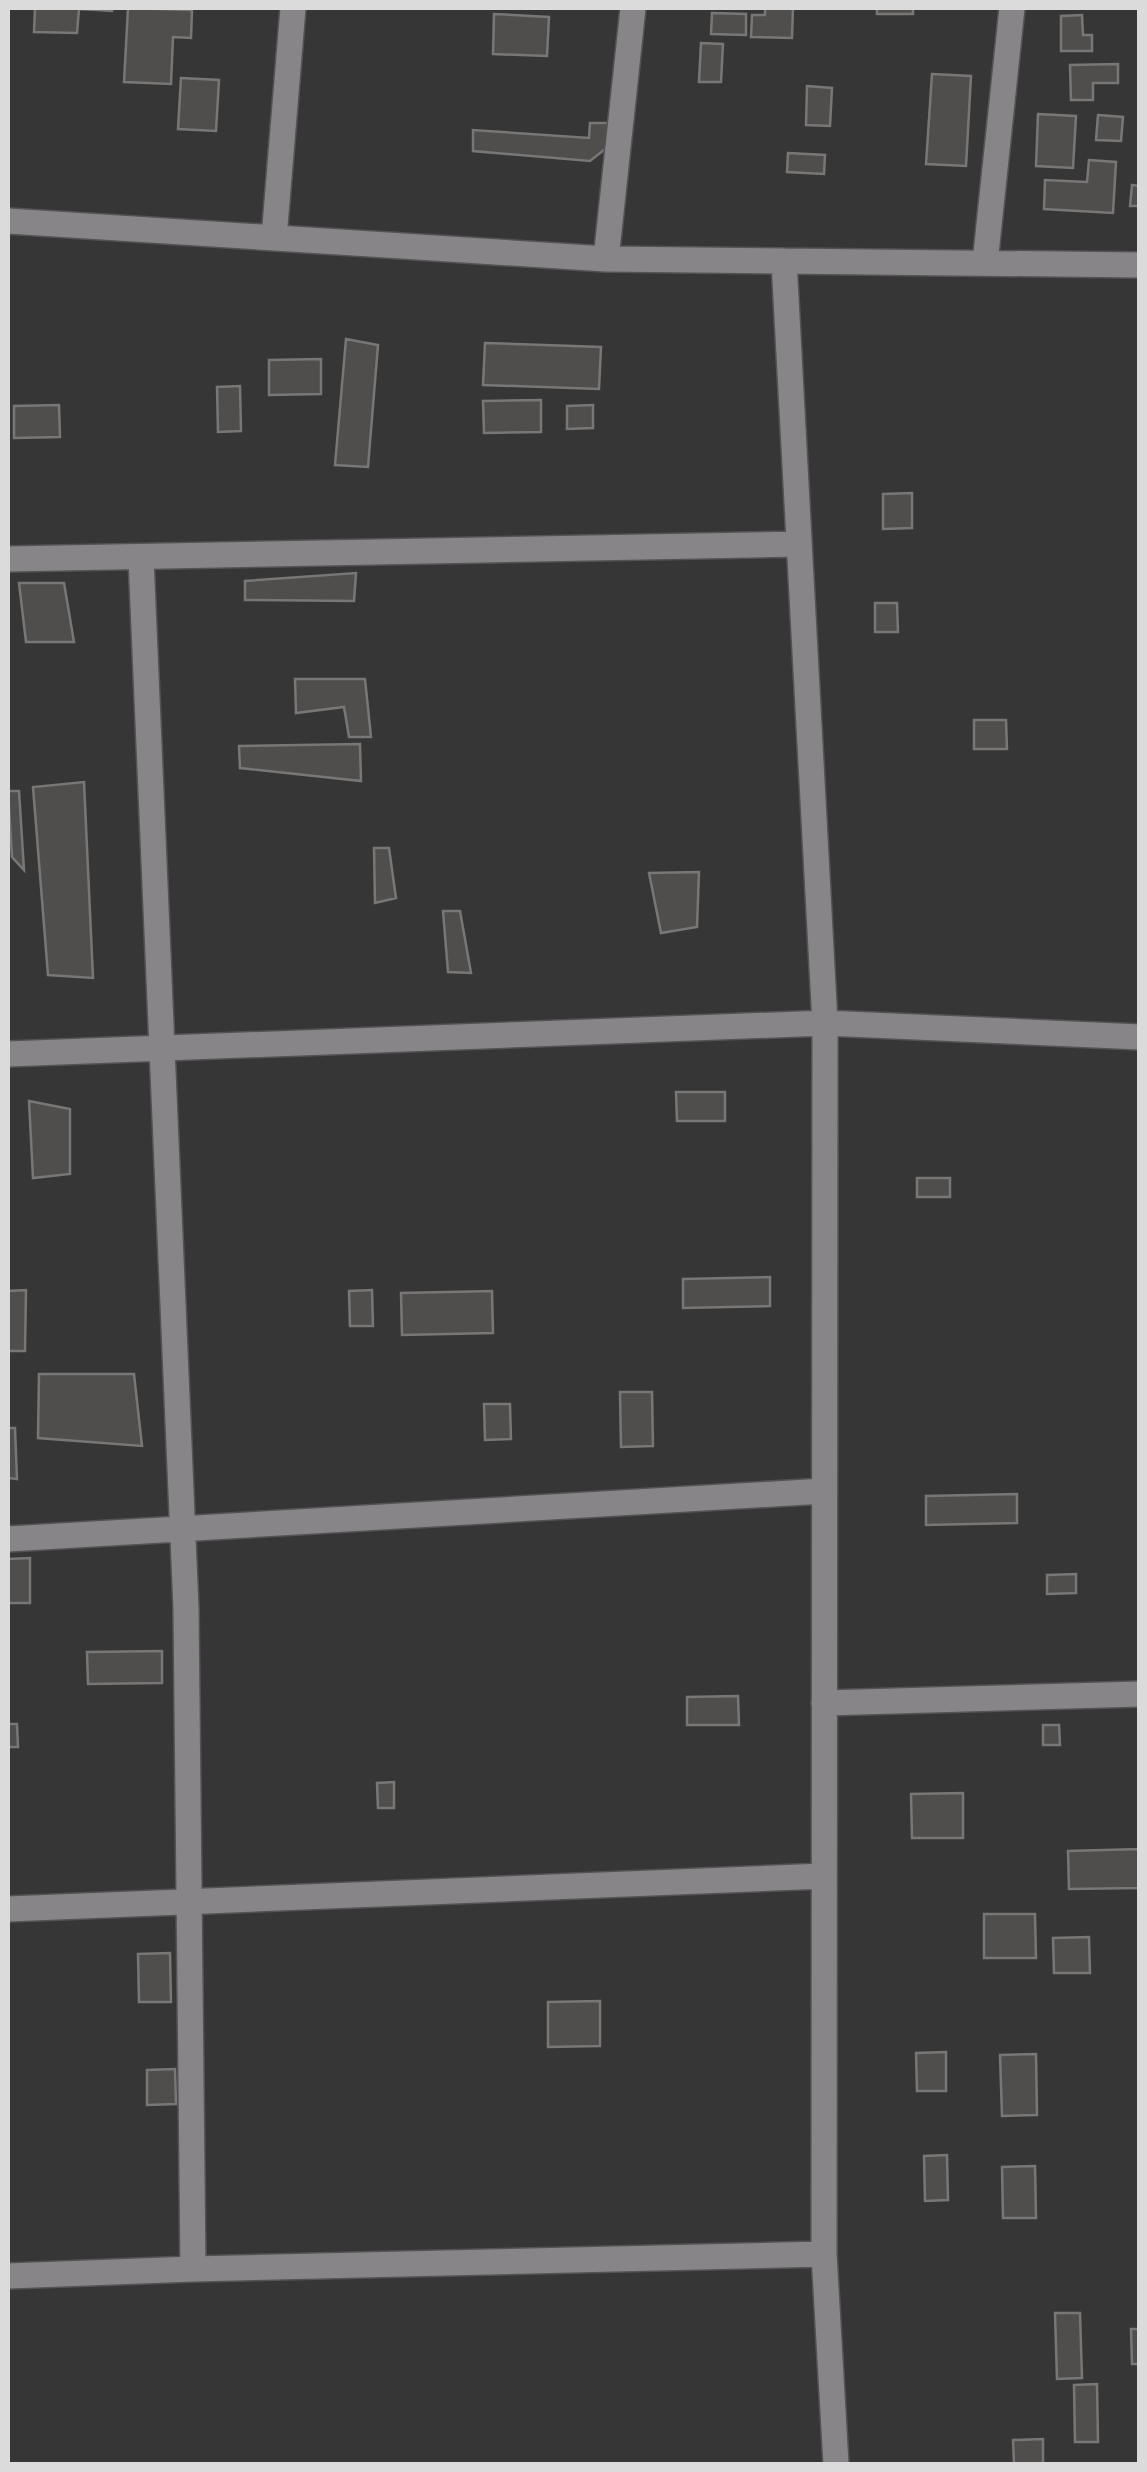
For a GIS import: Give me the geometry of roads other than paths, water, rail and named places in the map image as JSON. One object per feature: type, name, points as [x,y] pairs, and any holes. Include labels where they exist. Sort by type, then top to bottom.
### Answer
[{"type":"street","points":[[274,238],[293,8]]},
{"type":"street","points":[[606,258],[633,8]]},
{"type":"street","points":[[986,263],[1012,8]]},
{"type":"street","points":[[8,221],[606,258],[1140,264]]},
{"type":"street","points":[[784,261],[825,1023],[824,2254],[836,2464]]},
{"type":"street","points":[[8,559],[798,544]]},
{"type":"street","points":[[141,558],[182,1529],[193,2269]]},
{"type":"street","points":[[8,1054],[825,1023],[1140,1037]]},
{"type":"street","points":[[8,1539],[824,1491]]},
{"type":"street","points":[[824,1703],[1140,1694]]},
{"type":"street","points":[[8,1908],[824,1876]]},
{"type":"street","points":[[8,2276],[824,2254]]}]
